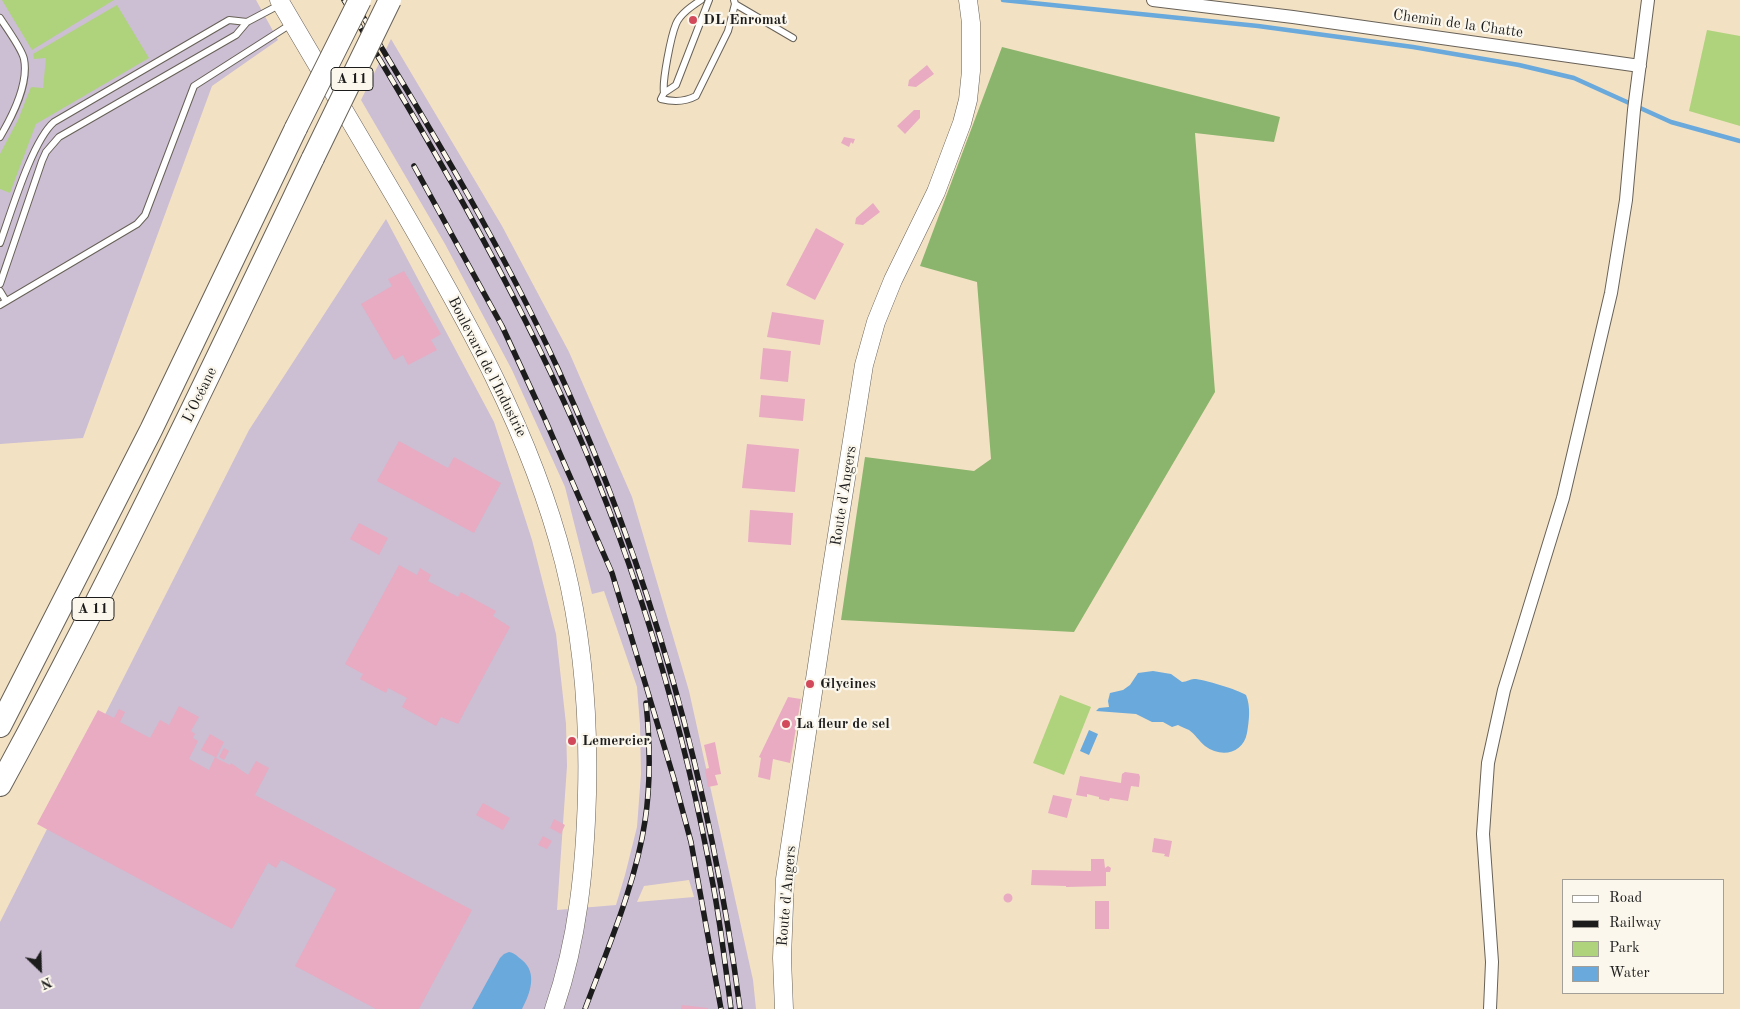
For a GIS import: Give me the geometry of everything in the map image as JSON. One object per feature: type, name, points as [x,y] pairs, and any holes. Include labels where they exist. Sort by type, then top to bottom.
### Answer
[{"type":"highway","name":"L’Océane","points":[[0,726],[177,376],[296,128],[360,0]]},
{"type":"highway","name":"L’Océane","points":[[0,785],[79,637],[182,431],[390,0]]},
{"type":"street","name":"Route d'Angers","points":[[784,1009],[782,958],[785,879],[864,365],[876,322],[893,280],[936,192],[962,123],[968,100],[971,71],[971,22],[968,0]]},
{"type":"street","name":"Chemin de la Chatte","points":[[1153,0],[1294,17],[1640,66]]},
{"type":"street","points":[[1490,1009],[1492,962],[1483,834],[1488,763],[1504,690],[1563,498],[1606,311],[1626,200],[1634,110],[1648,0]]},
{"type":"street","name":"Boulevard de l'Industrie","points":[[280,2],[432,260],[481,350],[525,442],[565,564],[577,622],[585,694],[586,829],[582,886],[574,936],[563,983],[554,1009]]},
{"type":"lane","points":[[662,96],[663,79],[676,23],[687,10],[701,0]]},
{"type":"lane","points":[[662,96],[676,85],[709,0]]},
{"type":"lane","points":[[0,284],[42,161],[46,152],[55,141],[236,35],[247,22],[280,2]]},
{"type":"lane","points":[[662,96],[670,101],[689,100],[696,96],[728,31],[734,2],[793,38]]},
{"type":"lane","points":[[0,18],[24,57],[24,80],[13,112],[0,137]]},
{"type":"lane","points":[[0,243],[33,155],[48,127],[229,20],[247,22]]},
{"type":"lane","points":[[0,291],[3,303],[137,224],[145,215],[194,86],[293,23]]},
{"type":"shaded area","points":[[0,0],[256,0],[278,40],[212,86],[83,438],[0,444]]},
{"type":"shaded area","points":[[391,39],[502,226],[569,352],[632,497],[689,691],[753,980],[756,1009],[0,1009],[0,922],[249,430],[386,219],[494,422],[532,540],[556,634],[566,724],[567,766],[557,910],[616,905],[637,827],[641,774],[637,687],[604,591],[592,594],[565,487],[512,370],[445,244],[361,100]],"holes":[[[689,880],[694,897],[637,902],[644,886]]]},
{"type":"green space","points":[[2,0],[114,0],[32,50]]},
{"type":"green space","points":[[117,5],[149,58],[36,124],[10,193],[0,189],[0,154],[18,120],[31,87],[43,88],[46,58],[34,59],[33,54]]},
{"type":"green space","points":[[1707,30],[1740,36],[1740,126],[1689,111]]},
{"type":"green space","points":[[1002,47],[1280,117],[1274,142],[1195,133],[1215,392],[1074,632],[841,620],[865,457],[974,471],[991,459],[977,282],[920,266]]},
{"type":"green space","points":[[1060,695],[1091,707],[1064,775],[1033,763]]},
{"type":"water","points":[[1153,671],[1171,674],[1182,682],[1199,679],[1236,690],[1246,695],[1249,704],[1249,719],[1245,740],[1241,746],[1230,752],[1218,752],[1205,746],[1189,730],[1178,725],[1172,727],[1163,722],[1152,722],[1136,714],[1096,711],[1099,708],[1109,707],[1110,693],[1123,690],[1130,685],[1138,673]]},
{"type":"water","points":[[1089,730],[1098,734],[1089,755],[1080,751]]},
{"type":"water","points":[[509,952],[522,960],[530,971],[530,990],[522,1009],[472,1009],[500,958]]},
{"type":"building","points":[[927,65],[934,74],[916,87],[908,86],[909,80]]},
{"type":"building","points":[[914,110],[920,110],[920,118],[905,134],[897,126]]},
{"type":"building","points":[[844,137],[855,139],[853,144],[851,142],[849,147],[841,143]]},
{"type":"building","points":[[873,203],[880,212],[863,225],[855,224],[856,218]]},
{"type":"building","points":[[816,228],[844,244],[815,300],[786,285]]},
{"type":"building","points":[[404,271],[441,334],[431,340],[437,350],[408,365],[403,355],[394,360],[361,304],[392,286],[388,279]]},
{"type":"building","points":[[772,312],[824,320],[820,345],[767,337]]},
{"type":"building","points":[[763,348],[791,351],[788,382],[760,379]]},
{"type":"building","points":[[761,395],[805,399],[803,421],[759,417]]},
{"type":"building","points":[[399,441],[448,468],[454,457],[501,483],[474,533],[377,481]]},
{"type":"building","points":[[747,444],[799,449],[795,492],[742,488]]},
{"type":"building","points":[[750,510],[793,513],[791,545],[748,542]]},
{"type":"building","points":[[359,523],[388,538],[379,555],[350,539]]},
{"type":"building","points":[[399,565],[417,575],[420,568],[431,575],[428,581],[458,597],[461,592],[496,611],[493,616],[510,627],[458,724],[441,717],[436,726],[402,707],[407,698],[388,688],[386,693],[360,679],[363,674],[345,664]]},
{"type":"building","points":[[788,697],[801,699],[790,763],[773,759],[770,780],[758,777],[761,758],[759,757]]},
{"type":"building","points":[[179,706],[199,717],[191,731],[195,734],[193,738],[198,741],[189,759],[209,770],[215,757],[201,750],[210,734],[224,742],[216,758],[230,765],[231,763],[248,775],[256,761],[269,768],[255,795],[472,910],[419,1009],[376,1009],[295,966],[336,889],[281,860],[276,868],[268,863],[232,929],[37,824],[98,710],[114,718],[119,709],[125,712],[120,722],[150,738],[160,720],[169,725]]},
{"type":"building","points":[[715,742],[721,774],[715,775],[718,785],[708,787],[705,769],[709,768],[704,745]]},
{"type":"building","points":[[224,748],[229,751],[224,760],[219,757]]},
{"type":"building","points":[[1125,772],[1139,774],[1140,777],[1139,787],[1131,786],[1128,801],[1110,798],[1109,801],[1087,794],[1087,797],[1076,795],[1080,776],[1121,783],[1122,774]]},
{"type":"building","points":[[1053,795],[1072,799],[1067,818],[1048,813]]},
{"type":"building","points":[[483,803],[510,818],[503,830],[476,815]]},
{"type":"building","points":[[554,819],[565,825],[561,834],[550,828]]},
{"type":"building","points":[[543,836],[552,841],[547,849],[538,845]]},
{"type":"building","points":[[1154,838],[1172,841],[1169,857],[1164,856],[1165,854],[1152,852]]},
{"type":"building","points":[[1091,859],[1104,859],[1105,868],[1108,866],[1111,868],[1110,872],[1106,872],[1106,886],[1066,887],[1031,885],[1032,870],[1091,871]]},
{"type":"building","points":[[1008,894],[1012,898],[1008,902],[1004,898]]},
{"type":"building","points":[[1095,901],[1109,901],[1109,929],[1095,929]]},
{"type":"building","points":[[682,1005],[708,1008],[708,1009],[681,1009]]},
{"type":"waterway","points":[[1003,0],[1258,26],[1413,47],[1519,65],[1574,78],[1671,122],[1740,141]]},
{"type":"railway","points":[[344,0],[406,103],[495,261],[574,424],[619,537],[658,653],[689,771],[714,890],[731,1009]]},
{"type":"railway","points":[[353,0],[407,90],[511,274],[558,369],[592,446],[622,524],[673,682],[694,762],[713,843],[740,1009]]},
{"type":"railway","points":[[414,166],[502,326],[612,573],[691,842],[721,1009]]},
{"type":"railway","points":[[585,1009],[620,916],[641,844],[649,777],[646,703]]},
{"type":"place","name":"DL Enromat","points":[[693,20]]},
{"type":"place","name":"Glycines","points":[[810,684]]},
{"type":"place","name":"La fleur de sel","points":[[786,724]]},
{"type":"place","name":"Lemercier","points":[[572,741]]}]
